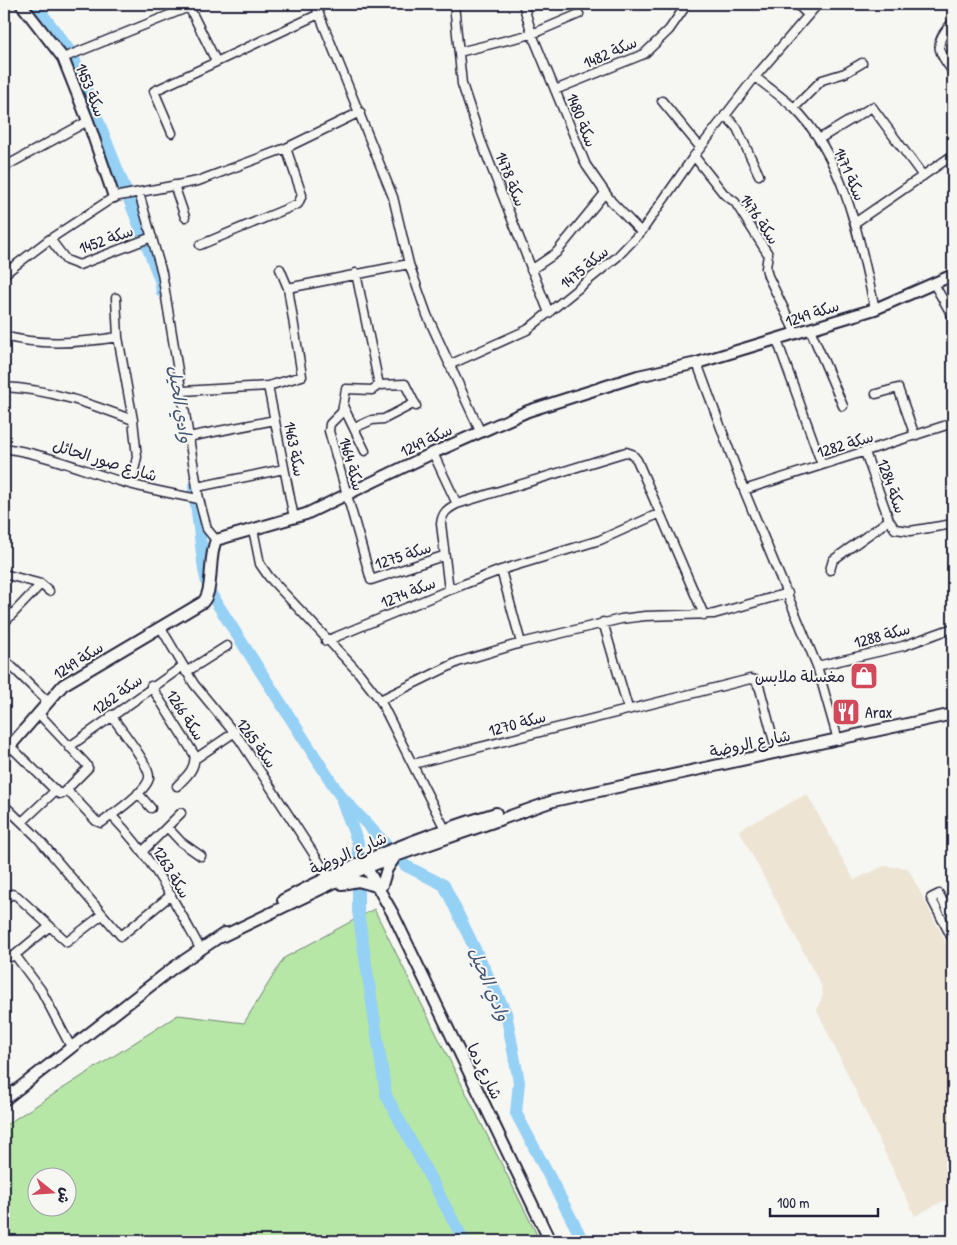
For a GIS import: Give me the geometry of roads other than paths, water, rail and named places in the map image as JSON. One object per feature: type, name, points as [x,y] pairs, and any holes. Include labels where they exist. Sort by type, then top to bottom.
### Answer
[{"type":"main road","name":"سكة 1453","points":[[21,4],[63,58],[88,121],[114,197]]},
{"type":"main road","name":"سكة 1249","points":[[6,750],[63,685],[161,628],[207,597],[210,560],[216,540],[294,518],[480,431],[537,408],[643,375],[697,363],[796,334],[875,308],[953,275]]},
{"type":"main road","name":"شارع الروضة","points":[[221,937],[231,928],[328,876],[368,863],[500,812],[542,801],[553,801],[953,714]]},
{"type":"main road","name":"شارع الروضة","points":[[4,1100],[173,968],[221,937],[286,906],[368,863],[396,856],[447,833]]},
{"type":"main road","points":[[286,906],[301,903],[347,882],[362,881],[379,885],[396,856]]},
{"type":"main road","name":"شارع دما","points":[[368,863],[550,1241]]},
{"type":"street","points":[[315,4],[393,197],[410,264],[427,315],[480,431]]},
{"type":"street","name":"سكة 1478","points":[[454,4],[462,84],[481,141],[549,313]]},
{"type":"street","name":"سكة 1480","points":[[523,4],[532,34],[586,165],[605,193],[642,232]]},
{"type":"street","name":"سكة 1482","points":[[555,90],[644,54],[669,30],[687,4]]},
{"type":"street","points":[[797,4],[808,15]]},
{"type":"street","name":"سكة 1475","points":[[449,365],[527,330],[617,258],[642,232],[700,147],[755,77],[818,4]]},
{"type":"street","points":[[63,58],[189,7],[216,61]]},
{"type":"street","points":[[172,133],[154,91],[319,14]]},
{"type":"street","points":[[459,52],[532,34],[579,14]]},
{"type":"street","points":[[953,22],[940,38],[938,44],[939,50],[953,72]]},
{"type":"street","points":[[794,108],[822,80],[845,73],[862,63]]},
{"type":"street","name":"سكة 1471","points":[[755,77],[794,108],[819,139],[856,222],[875,308]]},
{"type":"street","points":[[662,101],[700,147]]},
{"type":"street","points":[[819,139],[872,107],[923,176]]},
{"type":"street","points":[[4,274],[50,239],[114,197],[139,194],[198,181],[286,148],[360,112]]},
{"type":"street","points":[[725,115],[737,128],[759,175]]},
{"type":"street","points":[[4,166],[88,121]]},
{"type":"street","points":[[200,245],[298,204],[302,194],[286,148]]},
{"type":"street","points":[[856,222],[953,155]]},
{"type":"street","name":"سكة 1476","points":[[694,156],[724,194],[735,202],[768,254],[766,268],[768,276],[796,334]]},
{"type":"street","points":[[174,185],[185,217]]},
{"type":"street","points":[[531,270],[556,253],[605,193]]},
{"type":"street","points":[[139,194],[162,273],[199,499],[207,529],[216,540]]},
{"type":"street","name":"سكة 1452","points":[[50,239],[66,260],[79,265],[152,238]]},
{"type":"street","points":[[288,288],[356,273],[410,264]]},
{"type":"street","points":[[182,391],[268,386],[302,376],[288,288],[280,269]]},
{"type":"street","points":[[354,428],[372,420],[384,420],[415,404],[405,384],[379,385],[356,273]]},
{"type":"street","points":[[934,284],[953,317]]},
{"type":"street","points":[[116,298],[118,338],[133,420],[137,457],[131,484]]},
{"type":"street","points":[[810,329],[843,406]]},
{"type":"street","points":[[4,336],[24,342],[91,341],[118,338]]},
{"type":"street","points":[[777,340],[822,465]]},
{"type":"street","points":[[697,363],[744,490],[788,592],[817,666],[838,740]]},
{"type":"street","name":"سكة 1464","points":[[371,580],[329,431],[330,424],[342,412],[346,389],[372,390],[379,385]]},
{"type":"street","name":"سكة 1463","points":[[268,386],[294,518]]},
{"type":"street","points":[[4,387],[29,388],[96,406],[133,420]]},
{"type":"street","points":[[876,394],[898,388],[914,436]]},
{"type":"street","points":[[343,406],[365,451]]},
{"type":"street","points":[[188,437],[275,420]]},
{"type":"street","name":"سكة 1282","points":[[744,490],[953,422]]},
{"type":"street","name":"شارع صور الحائل","points":[[4,448],[36,453],[131,484],[199,499]]},
{"type":"street","points":[[449,590],[443,556],[442,516],[447,509],[456,504],[626,452],[632,454],[636,460],[658,514],[704,615]]},
{"type":"street","name":"سكة 1284","points":[[865,452],[889,520],[896,529],[902,531],[953,524]]},
{"type":"street","points":[[433,453],[456,504]]},
{"type":"street","points":[[197,487],[284,469]]},
{"type":"street","name":"سكة 1274","points":[[326,641],[501,570],[600,540],[658,514]]},
{"type":"street","points":[[830,570],[833,560],[889,520]]},
{"type":"street","points":[[253,529],[260,564],[269,577],[326,641],[359,673],[380,700],[447,833]]},
{"type":"street","name":"سكة 1275","points":[[371,580],[443,556]]},
{"type":"street","points":[[501,570],[521,643]]},
{"type":"street","points":[[4,574],[41,584],[50,591]]},
{"type":"street","points":[[4,622],[41,584]]},
{"type":"street","points":[[380,700],[458,662],[521,643],[603,622],[645,616],[704,615],[727,611],[788,592]]},
{"type":"street","points":[[603,622],[628,708]]},
{"type":"street","name":"سكة 1265","points":[[161,628],[200,692],[234,732],[286,807],[328,876]]},
{"type":"street","name":"سكة 1288","points":[[817,666],[903,646],[953,628]]},
{"type":"street","name":"سكة 1262","points":[[69,746],[151,686],[227,646]]},
{"type":"street","points":[[4,659],[48,702]]},
{"type":"street","name":"سكة 1270","points":[[413,764],[628,708],[745,680],[755,680],[760,689],[777,753]]},
{"type":"street","name":"سكة 1266","points":[[151,686],[191,748],[195,759],[192,770],[177,786]]},
{"type":"street","points":[[6,750],[60,794],[67,790],[88,768],[39,714]]},
{"type":"street","points":[[67,790],[100,823],[138,793],[148,782],[148,770],[112,715]]},
{"type":"street","name":"سكة 1266","points":[[195,759],[234,732]]},
{"type":"street","points":[[22,822],[55,790]]},
{"type":"street","points":[[138,793],[151,808]]},
{"type":"street","points":[[4,805],[51,852],[121,936],[171,895]]},
{"type":"street","points":[[143,851],[181,813]]},
{"type":"street","name":"سكة 1263","points":[[111,815],[143,851],[171,895],[201,950]]},
{"type":"street","points":[[167,827],[181,842],[201,856]]},
{"type":"street","points":[[4,899],[12,894],[17,896],[67,942],[102,914]]},
{"type":"street","points":[[953,920],[939,894],[931,898],[953,940]]},
{"type":"street","points":[[4,953],[10,957],[15,955],[50,926]]},
{"type":"street","points":[[15,955],[44,996],[71,1046]]},
{"type":"waterway","name":"وادي الحيل","points":[[35,4],[72,54],[145,240],[160,280],[162,292]]},
{"type":"waterway","name":"وادي الحيل","points":[[194,487],[204,570],[209,591],[339,794],[406,866],[444,885],[506,1013],[519,1082],[516,1113],[583,1241]]},
{"type":"waterway","name":"وادي الحيل","points":[[342,801],[358,843],[358,911],[386,1095],[464,1241]]},
{"type":"place","name":"مغسلة ملابس","points":[[864,676]]},
{"type":"place","name":"Arax","points":[[846,712]]}]
